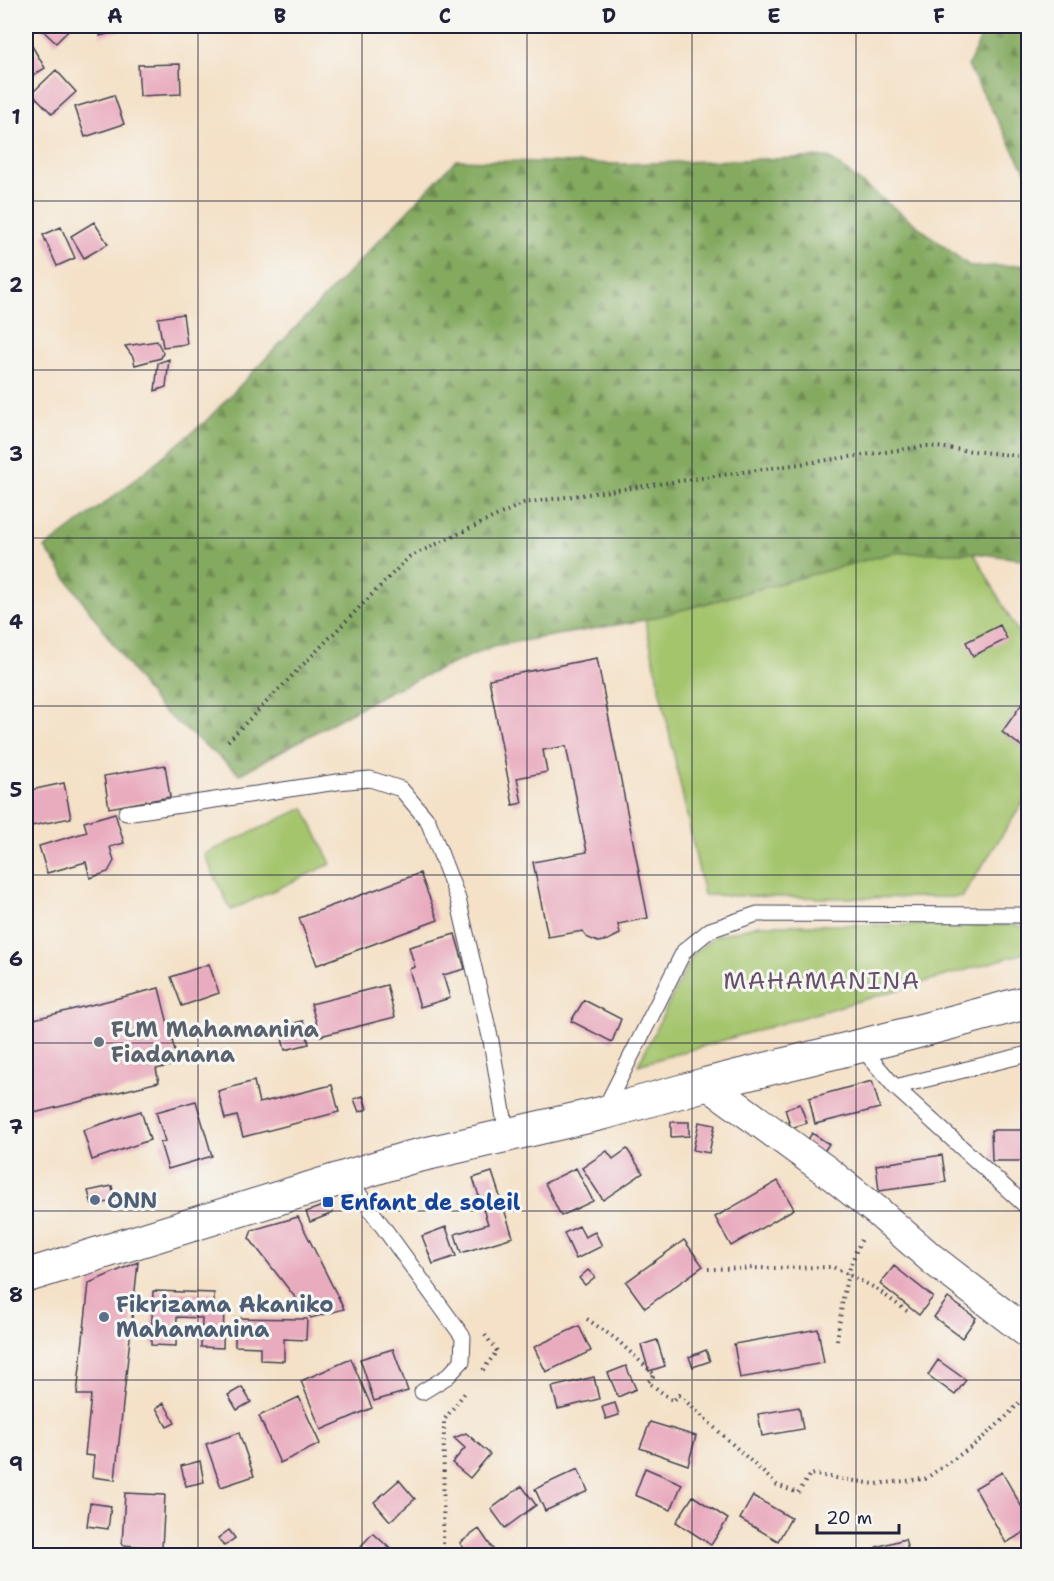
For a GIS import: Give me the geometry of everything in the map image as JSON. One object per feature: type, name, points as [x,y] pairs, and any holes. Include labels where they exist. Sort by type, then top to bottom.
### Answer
[{"type":"street","points":[[26,1276],[408,1158],[603,1113],[707,1084],[1029,1002]]},
{"type":"street","points":[[707,1084],[818,1165],[877,1211],[932,1259],[1029,1333]]},
{"type":"lane","points":[[126,813],[370,779],[400,789],[428,821],[458,899],[491,1041],[507,1136]]},
{"type":"lane","points":[[603,1113],[684,951],[710,930],[757,914],[1019,915],[1029,918]]},
{"type":"lane","points":[[860,1046],[895,1087],[1029,1208]]},
{"type":"lane","points":[[895,1087],[1029,1054]]},
{"type":"lane","points":[[346,1176],[463,1337],[462,1361],[448,1376],[422,1392]]},
{"type":"path","points":[[228,741],[409,557],[524,504],[927,446],[1029,458]]},
{"type":"path","points":[[837,1340],[846,1274],[877,1211]]},
{"type":"path","points":[[708,1269],[833,1267],[875,1288],[908,1312]]},
{"type":"path","points":[[587,1318],[616,1339],[655,1375],[648,1382],[673,1401],[679,1395],[777,1485],[798,1493],[810,1474],[875,1484],[925,1479],[975,1445],[1029,1393]]},
{"type":"green space","points":[[986,26],[1028,26],[1028,176],[968,66]]},
{"type":"green space","points":[[828,157],[971,267],[1028,265],[1028,560],[974,553],[892,553],[645,620],[493,646],[388,692],[240,774],[158,707],[45,548],[122,490],[206,421],[456,160],[622,164]]},
{"type":"green space","points":[[892,553],[974,553],[1020,636],[1028,631],[1028,695],[1002,732],[1028,751],[1028,795],[962,897],[830,898],[704,895],[645,620]]},
{"type":"green space","points":[[304,808],[331,864],[231,910],[204,854]]},
{"type":"green space","points":[[759,925],[1016,925],[1028,928],[1028,952],[638,1065],[694,953],[716,936]]},
{"type":"building","points":[[38,26],[73,26],[56,43]]},
{"type":"building","points":[[102,26],[138,26],[100,36]]},
{"type":"building","points":[[32,46],[45,68],[26,80],[26,49]]},
{"type":"building","points":[[180,64],[181,94],[140,96],[138,65]]},
{"type":"building","points":[[56,70],[76,92],[52,114],[32,93]]},
{"type":"building","points":[[114,95],[124,124],[85,137],[75,107]]},
{"type":"building","points":[[94,222],[108,244],[84,258],[71,236]]},
{"type":"building","points":[[61,227],[75,258],[57,266],[43,235]]},
{"type":"building","points":[[183,314],[187,344],[163,347],[158,318]]},
{"type":"building","points":[[157,341],[163,353],[161,358],[135,365],[133,357],[125,346]]},
{"type":"building","points":[[169,359],[166,387],[155,391],[158,363]]},
{"type":"building","points":[[1000,625],[1007,639],[973,656],[966,642]]},
{"type":"building","points":[[597,658],[648,918],[618,924],[620,934],[598,942],[586,937],[583,931],[548,937],[533,862],[587,852],[566,746],[543,750],[547,772],[517,778],[522,803],[513,805],[489,679]]},
{"type":"building","points":[[1028,695],[1028,751],[1002,732]]},
{"type":"building","points":[[165,765],[170,797],[109,808],[104,776]]},
{"type":"building","points":[[64,783],[71,818],[26,827],[26,791]]},
{"type":"building","points":[[115,813],[124,843],[110,847],[114,861],[108,872],[90,878],[86,862],[47,873],[39,846],[87,832],[84,822]]},
{"type":"building","points":[[420,873],[438,920],[317,965],[299,918]]},
{"type":"building","points":[[455,934],[465,969],[443,975],[450,998],[420,1007],[409,969],[415,967],[409,947]]},
{"type":"building","points":[[209,964],[219,993],[182,1006],[171,977]]},
{"type":"building","points":[[387,985],[395,1017],[320,1036],[311,1004]]},
{"type":"building","name":"FLM Mahamanina Fiadanana","points":[[159,988],[178,1064],[156,1069],[159,1082],[26,1115],[26,1021]]},
{"type":"building","points":[[584,1000],[621,1019],[612,1042],[571,1021]]},
{"type":"building","points":[[303,1021],[309,1044],[285,1050],[279,1027]]},
{"type":"building","points":[[254,1081],[259,1103],[332,1085],[339,1112],[243,1137],[237,1116],[225,1119],[218,1091]]},
{"type":"building","points":[[872,1081],[880,1108],[815,1124],[809,1098]]},
{"type":"building","points":[[363,1096],[367,1109],[359,1112],[354,1099]]},
{"type":"building","points":[[196,1101],[212,1156],[168,1169],[160,1143],[165,1141],[156,1112]]},
{"type":"building","points":[[800,1104],[807,1123],[791,1128],[785,1109]]},
{"type":"building","points":[[141,1111],[150,1140],[92,1160],[83,1130]]},
{"type":"building","points":[[671,1122],[689,1122],[689,1136],[671,1137]]},
{"type":"building","points":[[699,1122],[715,1125],[709,1153],[693,1150]]},
{"type":"building","points":[[991,1130],[1028,1130],[1028,1161],[992,1161]]},
{"type":"building","points":[[812,1133],[829,1144],[823,1153],[806,1143]]},
{"type":"building","points":[[627,1149],[643,1173],[603,1200],[582,1168],[607,1151],[613,1159]]},
{"type":"building","points":[[942,1155],[946,1182],[879,1191],[876,1165]]},
{"type":"building","points":[[576,1168],[593,1201],[561,1216],[545,1183]]},
{"type":"building","points":[[492,1172],[513,1237],[461,1253],[455,1234],[488,1224],[473,1178]]},
{"type":"building","points":[[778,1181],[794,1209],[731,1246],[715,1217]]},
{"type":"building","points":[[112,1186],[115,1201],[92,1205],[88,1191]]},
{"type":"building","points":[[330,1203],[333,1213],[310,1222],[306,1212]]},
{"type":"building","points":[[298,1217],[344,1309],[311,1318],[249,1238],[252,1230]]},
{"type":"building","points":[[579,1226],[585,1237],[595,1232],[602,1246],[576,1259],[564,1233]]},
{"type":"building","points":[[446,1227],[456,1256],[433,1264],[422,1236]]},
{"type":"building","points":[[684,1240],[703,1266],[645,1308],[626,1282]]},
{"type":"building","points":[[138,1262],[115,1480],[92,1477],[94,1456],[85,1455],[91,1395],[77,1395],[89,1283]]},
{"type":"building","points":[[894,1266],[933,1297],[919,1315],[880,1284]]},
{"type":"building","points":[[588,1270],[595,1277],[585,1285],[579,1278]]},
{"type":"building","points":[[153,1291],[214,1293],[214,1305],[224,1305],[223,1348],[201,1347],[202,1318],[177,1317],[176,1346],[151,1345]]},
{"type":"building","points":[[948,1298],[976,1318],[962,1338],[934,1317]]},
{"type":"building","points":[[235,1318],[307,1319],[306,1340],[284,1339],[284,1361],[260,1360],[260,1347],[235,1346]]},
{"type":"building","points":[[579,1326],[591,1351],[546,1372],[534,1347]]},
{"type":"building","points":[[818,1329],[824,1363],[740,1378],[734,1344]]},
{"type":"building","points":[[657,1340],[665,1366],[649,1371],[641,1345]]},
{"type":"building","points":[[393,1349],[408,1391],[374,1401],[360,1359]]},
{"type":"building","points":[[706,1350],[710,1361],[693,1367],[689,1357]]},
{"type":"building","points":[[351,1359],[372,1408],[321,1430],[301,1381]]},
{"type":"building","points":[[938,1360],[966,1380],[955,1395],[928,1375]]},
{"type":"building","points":[[626,1366],[636,1389],[618,1397],[608,1373]]},
{"type":"building","points":[[594,1377],[599,1399],[558,1409],[552,1387]]},
{"type":"building","points":[[242,1387],[251,1402],[237,1410],[228,1395]]},
{"type":"building","points":[[299,1397],[320,1444],[280,1463],[259,1416]]},
{"type":"building","points":[[164,1403],[175,1423],[167,1427],[156,1408]]},
{"type":"building","points":[[615,1403],[619,1415],[606,1419],[602,1407]]},
{"type":"building","points":[[799,1407],[803,1429],[762,1436],[758,1414]]},
{"type":"building","points":[[650,1422],[696,1436],[688,1465],[640,1448]]},
{"type":"building","points":[[239,1433],[254,1476],[221,1487],[206,1444]]},
{"type":"building","points":[[466,1433],[490,1454],[470,1478],[452,1463],[465,1448],[454,1438]]},
{"type":"building","points":[[200,1461],[204,1482],[186,1486],[181,1466]]},
{"type":"building","points":[[645,1468],[682,1484],[671,1510],[635,1495]]},
{"type":"building","points":[[578,1469],[588,1491],[545,1511],[535,1489]]},
{"type":"building","points":[[1002,1472],[1028,1518],[1028,1530],[1006,1543],[975,1488]]},
{"type":"building","points":[[399,1480],[415,1499],[390,1521],[374,1502]]},
{"type":"building","points":[[522,1486],[536,1505],[505,1528],[491,1509]]},
{"type":"building","points":[[125,1493],[165,1495],[162,1548],[122,1545]]},
{"type":"building","points":[[693,1496],[728,1519],[711,1545],[676,1522]]},
{"type":"building","points":[[753,1496],[791,1518],[778,1541],[740,1519]]},
{"type":"building","points":[[90,1503],[111,1506],[108,1529],[87,1526]]},
{"type":"building","points":[[479,1529],[495,1552],[490,1556],[469,1556],[460,1543]]},
{"type":"building","points":[[229,1530],[235,1538],[224,1546],[218,1538]]},
{"type":"building","points":[[373,1533],[398,1556],[371,1556],[361,1546]]},
{"type":"building","points":[[905,1539],[908,1549],[878,1556],[876,1547]]},
{"type":"place","name":"FLM Mahamanina Fiadanana","points":[[99,1042]]},
{"type":"place","name":"ONN","points":[[95,1200]]},
{"type":"place","name":"Enfant de soleil","points":[[328,1202]]},
{"type":"place","name":"Fikrizama Akaniko Mahamanina","points":[[104,1317]]},
{"type":"district","name":"MAHAMANINA","points":[[822,981]]}]
